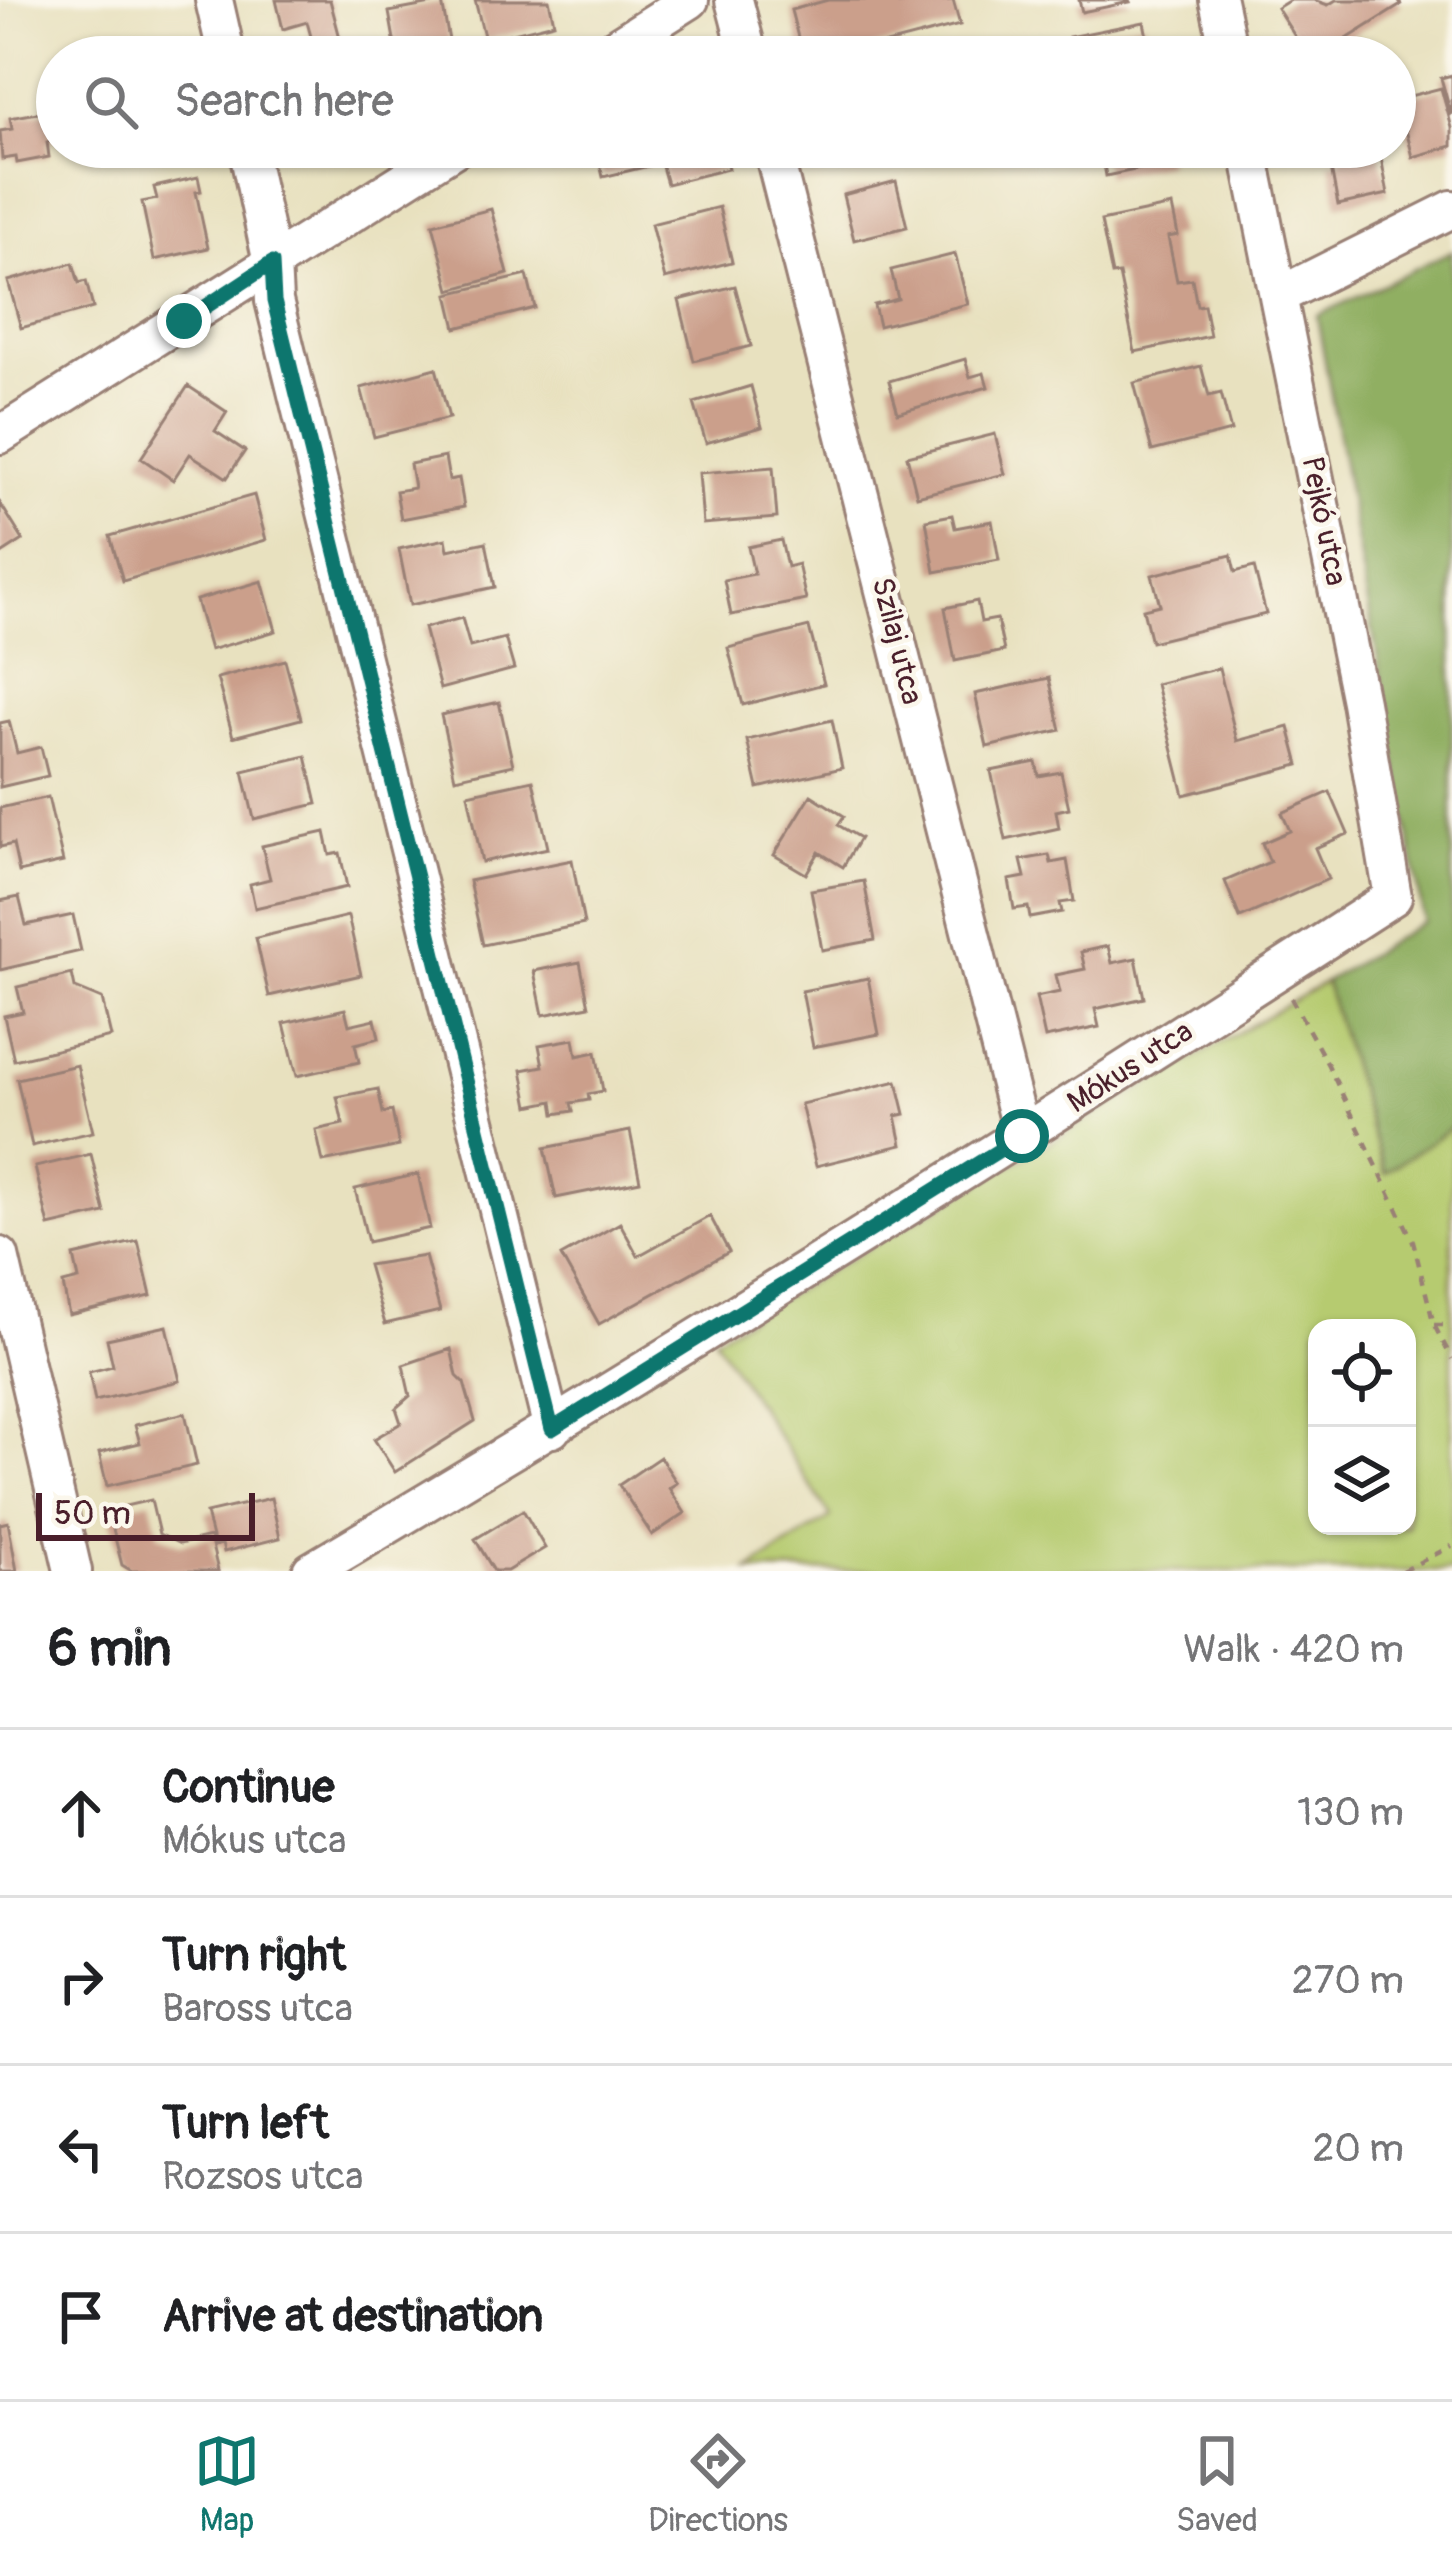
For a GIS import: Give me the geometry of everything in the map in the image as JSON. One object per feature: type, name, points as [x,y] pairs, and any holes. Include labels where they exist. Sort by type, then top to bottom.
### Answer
[{"type":"street","points":[[214,0],[222,36]]},
{"type":"street","points":[[634,36],[691,0]]},
{"type":"street","points":[[734,0],[743,36]]},
{"type":"street","points":[[1218,0],[1226,36]]},
{"type":"street","points":[[252,168],[272,263],[274,301],[552,1429]]},
{"type":"street","points":[[0,435],[424,168]]},
{"type":"street","name":"Szilaj utca","points":[[777,168],[1022,1136]]},
{"type":"street","name":"Pejkó utca","points":[[1252,168],[1360,702],[1393,897]]},
{"type":"street","points":[[1279,296],[1452,209]]},
{"type":"street","name":"Mókus utca","points":[[311,1571],[552,1429],[1022,1136],[1393,897]]},
{"type":"street","points":[[0,1256],[73,1571]]},
{"type":"path","points":[[1276,973],[1328,1065],[1413,1241],[1434,1325],[1452,1359]]},
{"type":"path","points":[[1434,1325],[1452,1325]]},
{"type":"path","points":[[1402,1571],[1452,1546]]},
{"type":"green space","points":[[1452,251],[1452,1127],[1385,1173],[1325,982],[1424,921],[1317,316]]},
{"type":"green space","points":[[1325,982],[1384,1172],[1452,1127],[1452,1571],[748,1571],[831,1517],[714,1338]]},
{"type":"building","points":[[276,0],[330,0],[339,36],[311,36],[307,22],[283,29]]},
{"type":"building","points":[[475,0],[549,0],[554,23],[484,36]]},
{"type":"building","points":[[828,0],[898,0],[899,4],[953,0],[960,25],[917,36],[798,36],[791,10]]},
{"type":"building","points":[[1079,0],[1129,0],[1130,2],[1082,12]]},
{"type":"building","points":[[1290,0],[1328,5],[1336,0],[1398,0],[1401,5],[1352,36],[1295,36],[1277,8]]},
{"type":"building","points":[[442,2],[448,36],[393,36],[389,12]]},
{"type":"building","points":[[1144,22],[1147,36],[1074,36]]},
{"type":"building","points":[[1452,75],[1452,113],[1451,114],[1441,78]]},
{"type":"building","points":[[1441,88],[1452,146],[1416,156],[1416,94]]},
{"type":"building","points":[[36,113],[36,159],[17,163],[16,157],[2,159],[0,131],[12,129],[10,118]]},
{"type":"building","points":[[601,168],[640,168],[603,177]]},
{"type":"building","points":[[662,168],[728,168],[728,169],[667,184]]},
{"type":"building","points":[[1105,168],[1144,168],[1106,176]]},
{"type":"building","points":[[1331,168],[1383,168],[1388,194],[1338,205]]},
{"type":"building","points":[[198,177],[201,191],[196,192],[208,248],[154,260],[142,202],[157,199],[154,187]]},
{"type":"building","points":[[896,181],[907,227],[854,240],[843,195]]},
{"type":"building","points":[[1172,206],[1178,235],[1168,237],[1177,281],[1192,279],[1197,306],[1204,305],[1210,336],[1135,352],[1119,274],[1112,275],[1101,221]]},
{"type":"building","points":[[719,207],[732,262],[665,279],[651,224]]},
{"type":"building","points":[[491,209],[508,274],[450,290],[433,224]]},
{"type":"building","points":[[955,254],[968,304],[879,326],[874,305],[898,299],[891,270]]},
{"type":"building","points":[[73,263],[79,283],[86,281],[93,308],[21,328],[8,281]]},
{"type":"building","points":[[527,275],[535,308],[456,328],[448,294]]},
{"type":"building","points":[[735,286],[751,346],[694,361],[679,300]]},
{"type":"building","points":[[965,359],[970,377],[984,373],[988,387],[898,413],[889,381]]},
{"type":"building","points":[[1201,366],[1209,396],[1221,393],[1231,431],[1152,451],[1134,383]]},
{"type":"building","points":[[436,368],[449,418],[374,437],[361,388]]},
{"type":"building","points":[[188,386],[227,412],[215,431],[245,451],[227,478],[190,454],[173,480],[141,458]]},
{"type":"building","points":[[751,386],[762,427],[706,443],[694,403]]},
{"type":"building","points":[[995,434],[1005,474],[917,496],[907,456]]},
{"type":"building","points":[[445,457],[449,480],[459,478],[464,507],[401,519],[396,491],[414,488],[410,464]]},
{"type":"building","points":[[773,467],[777,518],[703,524],[699,473]]},
{"type":"building","points":[[254,495],[266,540],[123,581],[110,536]]},
{"type":"building","points":[[0,503],[23,540],[0,555]]},
{"type":"building","points":[[952,515],[955,528],[992,521],[999,560],[935,572],[926,520]]},
{"type":"building","points":[[446,539],[448,550],[486,542],[495,587],[410,605],[399,549]]},
{"type":"building","points":[[781,540],[787,567],[798,564],[806,600],[731,615],[724,580],[754,574],[748,547]]},
{"type":"building","points":[[1231,555],[1235,572],[1254,567],[1266,614],[1151,642],[1143,609],[1160,605],[1152,575]]},
{"type":"building","points":[[262,581],[276,631],[210,650],[196,600]]},
{"type":"building","points":[[977,601],[981,622],[997,619],[1004,651],[955,661],[945,608]]},
{"type":"building","points":[[462,618],[470,647],[505,638],[514,669],[440,689],[424,628]]},
{"type":"building","points":[[809,627],[824,684],[743,705],[728,648]]},
{"type":"building","points":[[285,660],[301,719],[233,737],[217,678]]},
{"type":"building","points":[[1219,668],[1237,741],[1289,727],[1299,765],[1184,795],[1156,684]]},
{"type":"building","points":[[1049,678],[1061,730],[987,747],[975,694]]},
{"type":"building","points":[[499,702],[513,765],[455,778],[441,715]]},
{"type":"building","points":[[832,720],[842,768],[758,788],[747,740]]},
{"type":"building","points":[[9,721],[17,753],[41,747],[48,776],[0,787],[0,723]]},
{"type":"building","points":[[306,756],[317,804],[254,819],[243,771]]},
{"type":"building","points":[[1036,762],[1039,776],[1061,772],[1069,808],[1056,811],[1059,828],[1006,840],[991,771]]},
{"type":"building","points":[[533,780],[548,848],[482,862],[468,794]]},
{"type":"building","points":[[1330,792],[1348,834],[1315,848],[1328,879],[1240,918],[1225,881],[1270,862],[1262,843],[1290,831],[1282,813]]},
{"type":"building","points":[[811,795],[844,816],[838,825],[860,838],[843,867],[819,852],[806,874],[774,855]]},
{"type":"building","points":[[48,797],[63,862],[19,872],[13,844],[0,847],[0,808]]},
{"type":"building","points":[[325,832],[330,855],[340,853],[347,887],[255,908],[250,884],[270,879],[262,846]]},
{"type":"building","points":[[1049,855],[1051,863],[1067,860],[1074,901],[1060,903],[1062,912],[1030,918],[1028,907],[1014,909],[1009,880],[1025,877],[1021,860]]},
{"type":"building","points":[[572,860],[584,924],[483,945],[469,881]]},
{"type":"building","points":[[864,881],[875,940],[822,950],[811,890]]},
{"type":"building","points":[[19,897],[26,925],[73,915],[81,951],[0,970],[0,901]]},
{"type":"building","points":[[348,916],[361,975],[269,996],[256,938]]},
{"type":"building","points":[[1108,946],[1112,963],[1136,958],[1144,998],[1095,1009],[1099,1027],[1045,1038],[1036,997],[1060,992],[1056,975],[1085,969],[1081,952]]},
{"type":"building","points":[[580,962],[589,1006],[543,1015],[534,971]]},
{"type":"building","points":[[72,974],[75,988],[102,999],[111,1037],[14,1060],[4,1016],[23,1012],[17,987]]},
{"type":"building","points":[[868,978],[879,1034],[813,1047],[802,991]]},
{"type":"building","points":[[345,1009],[349,1025],[375,1019],[379,1038],[355,1044],[359,1062],[297,1076],[284,1023]]},
{"type":"building","points":[[574,1039],[577,1056],[596,1052],[603,1091],[571,1103],[573,1111],[555,1114],[553,1101],[529,1106],[522,1070],[543,1066],[539,1045]]},
{"type":"building","points":[[77,1065],[93,1132],[32,1146],[17,1079]]},
{"type":"building","points":[[897,1081],[905,1114],[896,1116],[902,1145],[816,1166],[801,1104]]},
{"type":"building","points":[[378,1089],[383,1113],[392,1111],[399,1146],[323,1162],[316,1130],[343,1124],[337,1097]]},
{"type":"building","points":[[630,1131],[640,1181],[556,1198],[545,1148]]},
{"type":"building","points":[[91,1154],[105,1213],[49,1226],[35,1167]]},
{"type":"building","points":[[418,1174],[430,1228],[368,1242],[355,1189]]},
{"type":"building","points":[[710,1216],[729,1252],[599,1324],[561,1256],[620,1223],[638,1256]]},
{"type":"building","points":[[138,1241],[151,1296],[69,1315],[63,1284],[79,1280],[74,1256]]},
{"type":"building","points":[[425,1256],[440,1311],[385,1324],[368,1265]]},
{"type":"building","points":[[167,1326],[180,1381],[95,1401],[89,1372],[113,1366],[107,1339]]},
{"type":"building","points":[[451,1349],[475,1421],[395,1472],[374,1439],[401,1423],[396,1408],[410,1396],[403,1365]]},
{"type":"building","points":[[185,1413],[197,1465],[107,1486],[99,1453],[140,1443],[135,1425]]},
{"type":"building","points":[[660,1457],[677,1483],[669,1488],[685,1513],[652,1535],[619,1485]]},
{"type":"building","points":[[271,1498],[280,1538],[224,1552],[222,1544],[214,1546],[206,1513]]},
{"type":"building","points":[[151,1500],[159,1534],[180,1544],[210,1537],[218,1571],[132,1571],[122,1565],[108,1510]]},
{"type":"building","points":[[523,1510],[545,1548],[507,1571],[494,1571],[475,1539]]},
{"type":"building","points":[[8,1522],[17,1571],[0,1571],[0,1524]]},
{"type":"route","points":[[184,321],[272,263],[274,301],[552,1429],[1022,1136]]}]
